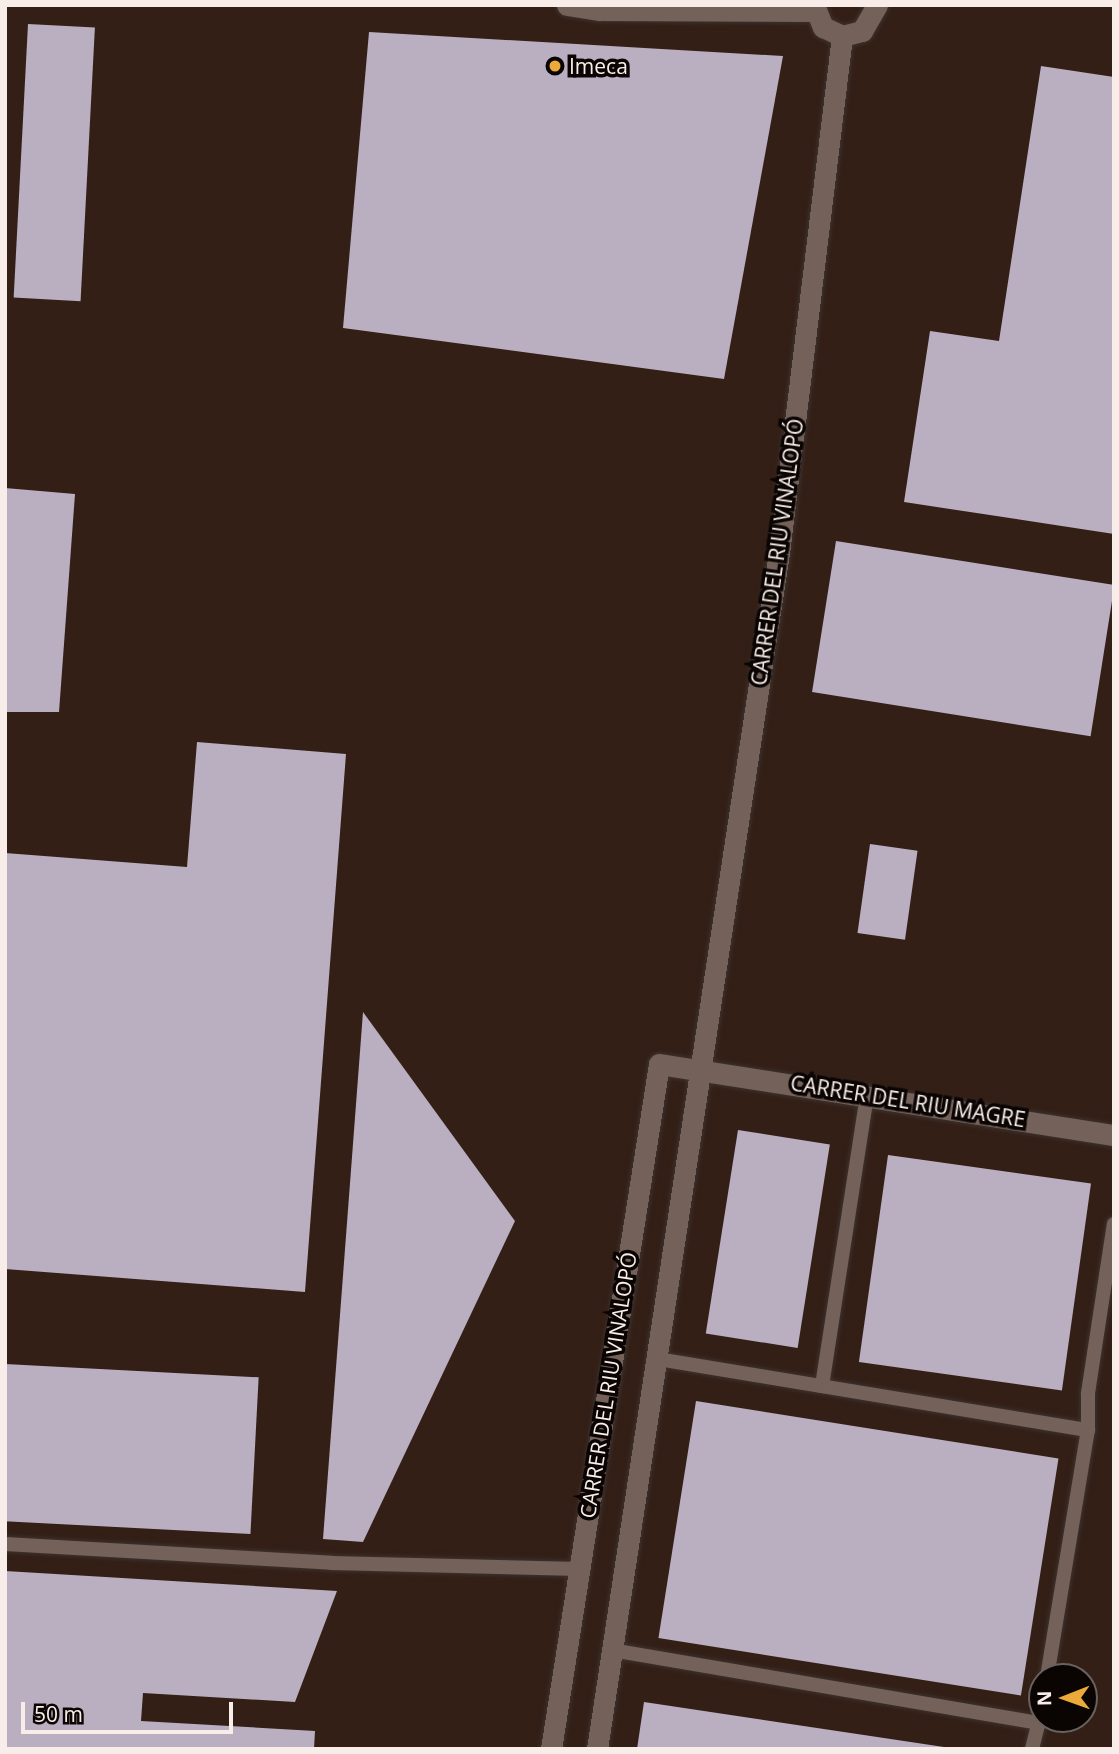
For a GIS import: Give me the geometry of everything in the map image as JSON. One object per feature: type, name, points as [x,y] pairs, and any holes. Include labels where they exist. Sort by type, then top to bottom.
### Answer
[{"type":"street","points":[[567,5],[600,10],[814,8],[823,27],[842,36],[862,31],[877,5]]},
{"type":"street","name":"CARRER DEL RIU VINALOPÓ","points":[[597,1749],[779,552],[842,36]]},
{"type":"street","name":"CARRER DEL RIU VINALOPÓ","points":[[551,1749],[659,1064],[702,1067]]},
{"type":"street","name":"CARRER DEL RIU MAGRE","points":[[702,1067],[1114,1135]]},
{"type":"lane","points":[[822,1386],[867,1094]]},
{"type":"lane","points":[[1049,1663],[1088,1430],[1088,1393],[1114,1224]]},
{"type":"lane","points":[[658,1359],[1088,1430]]},
{"type":"lane","points":[[5,1544],[331,1563],[579,1569]]},
{"type":"lane","points":[[612,1650],[1028,1714]]},
{"type":"shaded area","points":[[5,5],[1114,5],[1114,1749],[5,1749]]},
{"type":"building","points":[[28,24],[95,28],[81,301],[14,298]]},
{"type":"building","points":[[369,32],[783,56],[724,379],[343,328]]},
{"type":"building","points":[[1041,66],[1114,77],[1114,534],[904,502],[930,331],[999,341]]},
{"type":"building","points":[[5,488],[75,494],[59,712],[5,712]]},
{"type":"building","points":[[836,541],[1114,585],[1091,736],[812,692]]},
{"type":"building","points":[[197,742],[346,754],[305,1292],[5,1269],[5,853],[187,867]]},
{"type":"building","points":[[870,844],[918,851],[905,940],[857,933]]},
{"type":"building","points":[[363,1012],[515,1221],[363,1542],[323,1539]]},
{"type":"building","points":[[738,1130],[830,1145],[798,1348],[706,1333]]},
{"type":"building","points":[[888,1155],[1091,1184],[1062,1390],[859,1362]]},
{"type":"building","points":[[5,1364],[259,1377],[250,1534],[5,1521]]},
{"type":"building","points":[[696,1401],[1058,1458],[1021,1695],[658,1638]]},
{"type":"building","points":[[5,1571],[337,1591],[295,1702],[143,1693],[141,1721],[315,1731],[314,1749],[5,1749]]},
{"type":"building","points":[[644,1702],[944,1747],[944,1749],[637,1749]]},
{"type":"place","name":"Imeca","points":[[555,66]]}]
